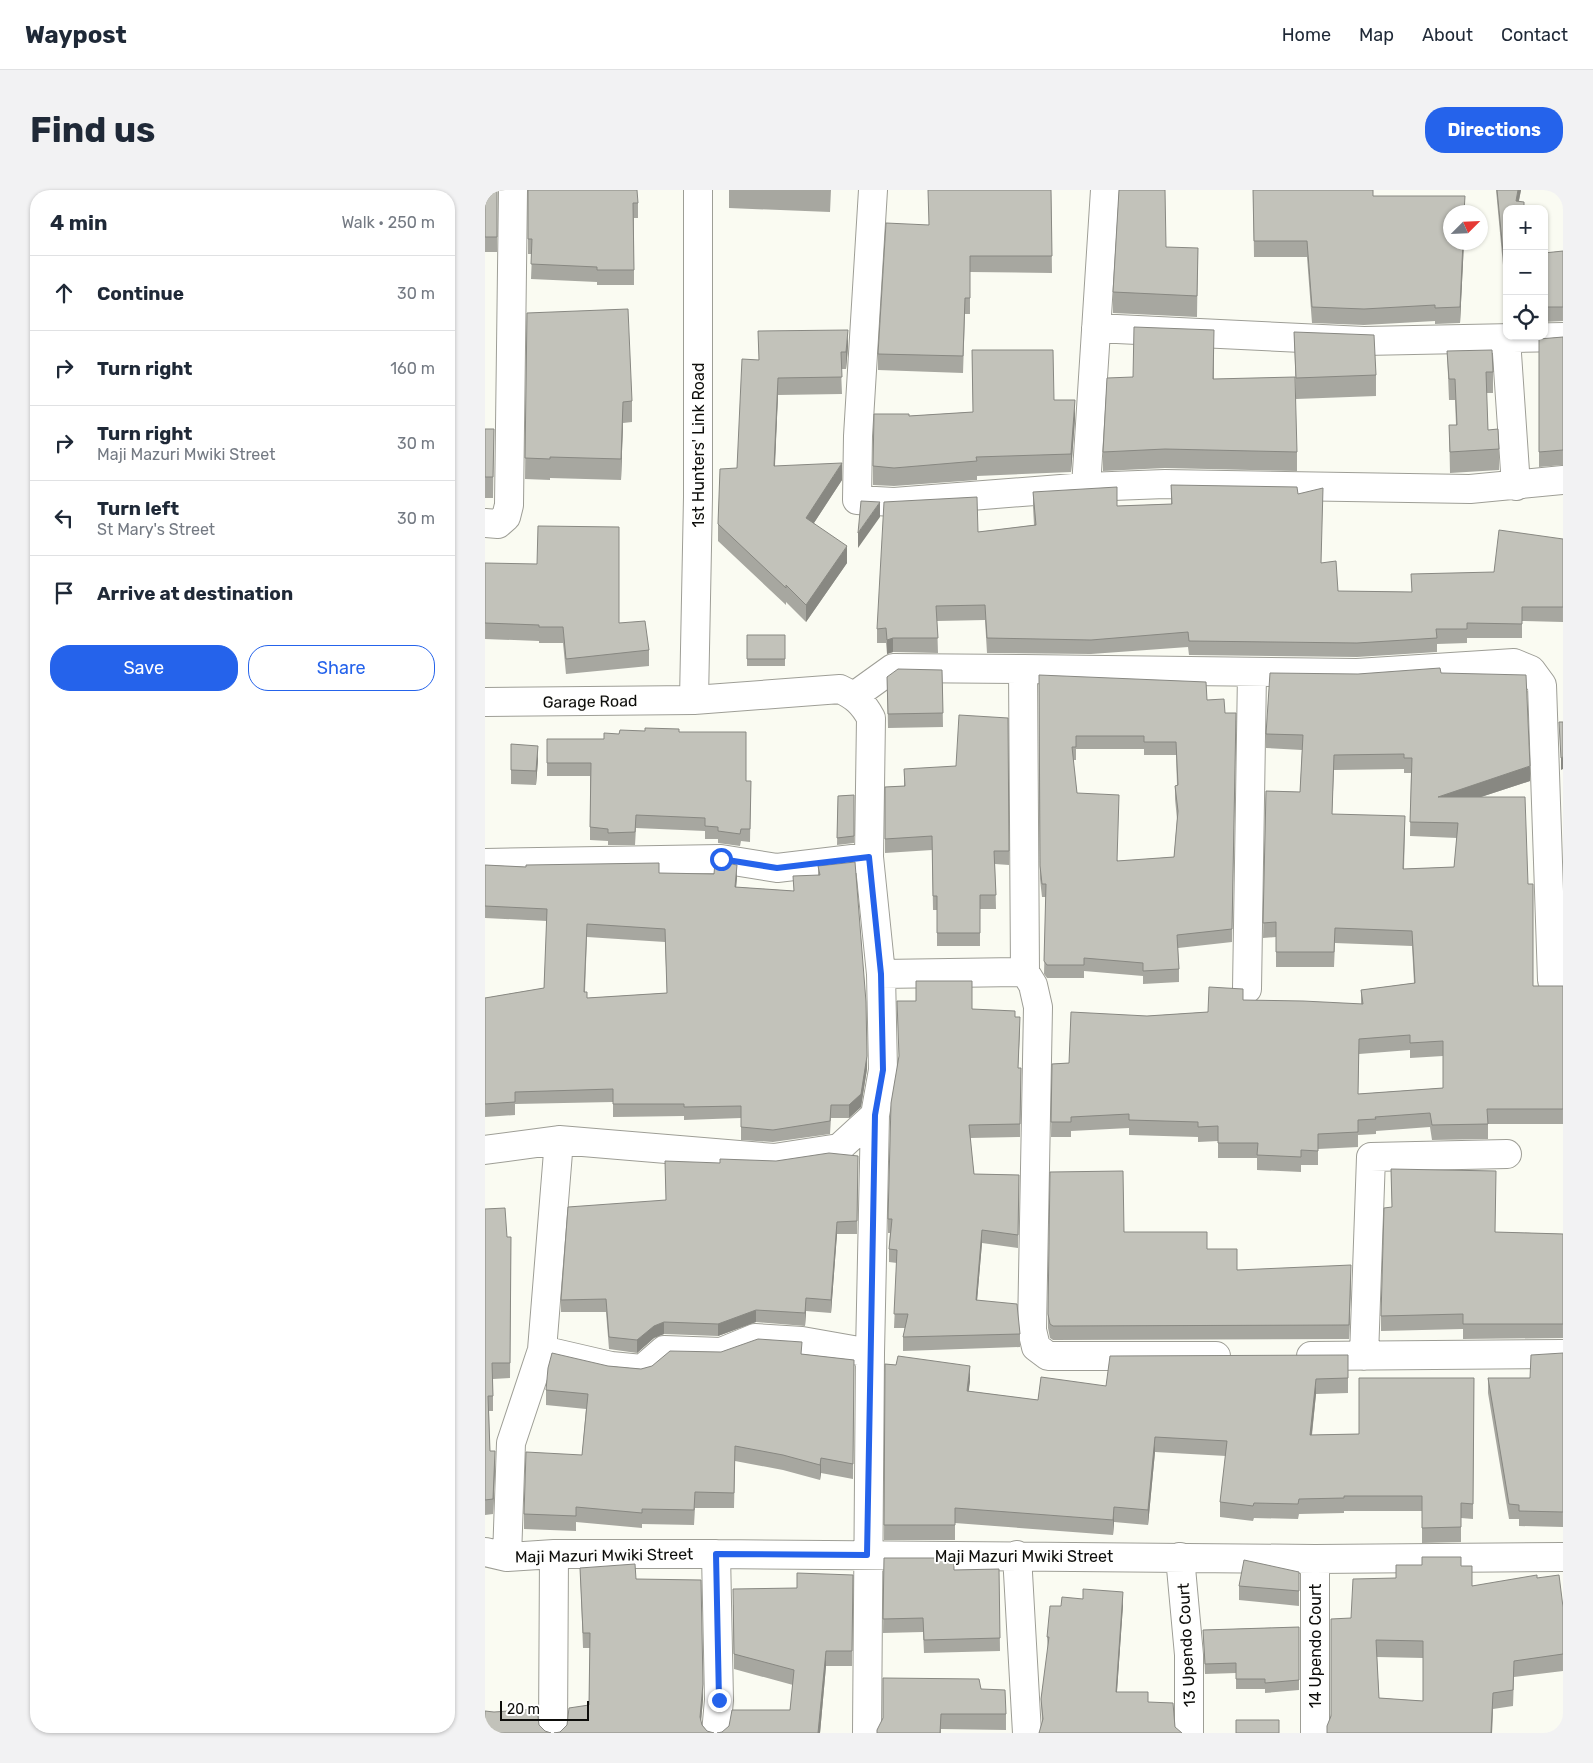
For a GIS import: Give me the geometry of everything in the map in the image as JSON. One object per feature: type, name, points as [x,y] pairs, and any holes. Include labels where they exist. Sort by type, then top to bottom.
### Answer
[{"type":"street","points":[[485,523],[498,524],[506,517],[509,505],[513,190]]},
{"type":"street","name":"1st Hunters' Link Road","points":[[694,700],[698,496],[698,190]]},
{"type":"street","points":[[873,190],[858,426],[857,500],[894,502],[1086,487],[1165,484],[1470,489],[1563,480]]},
{"type":"street","points":[[1086,487],[1105,190]]},
{"type":"street","points":[[1097,328],[1364,341],[1503,339]]},
{"type":"street","points":[[1548,338],[1563,337]]},
{"type":"street","points":[[1505,340],[1516,486]]},
{"type":"street","points":[[867,1733],[867,1555],[875,1115],[883,1070],[881,974],[869,857],[871,718],[864,705],[854,696],[893,668],[1357,673],[1514,663],[1531,670],[1542,686],[1551,980],[1563,982]]},
{"type":"street","points":[[1023,669],[1025,972],[1033,985],[1038,1007],[1031,1330],[1036,1347],[1049,1356],[1245,1356]]},
{"type":"street","points":[[1247,989],[1252,673]]},
{"type":"street","name":"Garage Road","points":[[485,702],[694,700],[840,689],[854,696]]},
{"type":"street","points":[[485,863],[721,859],[777,868],[869,857]]},
{"type":"street","points":[[881,974],[1025,972]]},
{"type":"street","points":[[485,1150],[559,1140],[775,1158],[839,1148],[875,1115]]},
{"type":"street","points":[[496,1554],[511,1443],[542,1350],[559,1140]]},
{"type":"street","points":[[1364,1356],[1371,1157],[1507,1154]]},
{"type":"street","points":[[542,1350],[611,1366],[642,1369],[664,1350],[721,1352],[755,1338],[803,1341],[870,1352]]},
{"type":"street","points":[[1285,1356],[1563,1354]]},
{"type":"street","name":"Maji Mazuri Mwiki Street","points":[[496,1554],[1017,1555],[1315,1559],[1563,1557]]},
{"type":"street","points":[[553,1733],[554,1554]]},
{"type":"street","points":[[716,1554],[719,1700],[716,1733]]},
{"type":"street","points":[[1017,1555],[1027,1733]]},
{"type":"street","name":"13 Upendo Court","points":[[1180,1557],[1189,1655],[1189,1733]]},
{"type":"street","name":"14 Upendo Court","points":[[1315,1559],[1315,1733]]},
{"type":"building","points":[[485,190],[497,190],[497,237],[485,237]]},
{"type":"building","points":[[528,190],[637,190],[638,203],[633,203],[634,270],[597,270],[597,267],[531,264],[532,239],[528,239]]},
{"type":"building","points":[[928,190],[1051,190],[1052,256],[970,256],[970,298],[965,298],[963,356],[878,354],[886,223],[929,225]]},
{"type":"building","points":[[1119,190],[1165,190],[1166,247],[1198,248],[1197,296],[1113,292]]},
{"type":"building","points":[[1253,190],[1373,190],[1373,196],[1465,196],[1464,205],[1443,205],[1443,250],[1463,250],[1460,307],[1435,308],[1435,305],[1364,309],[1312,307],[1307,241],[1254,241]]},
{"type":"building","points":[[1497,190],[1518,190],[1516,201],[1524,202],[1524,205],[1503,205],[1503,252]]},
{"type":"building","points":[[1563,251],[1563,307],[1548,307],[1548,253]]},
{"type":"building","points":[[628,309],[632,401],[623,402],[621,459],[525,458],[527,313]]},
{"type":"building","points":[[1134,327],[1214,330],[1213,379],[1295,377],[1297,452],[1165,449],[1103,452],[1107,378],[1133,377]]},
{"type":"building","points":[[848,330],[846,352],[841,352],[842,377],[778,378],[774,466],[842,463],[806,518],[847,546],[806,605],[718,524],[720,469],[737,468],[742,359],[759,360],[758,331]]},
{"type":"building","points":[[1294,332],[1374,335],[1376,375],[1296,378]]},
{"type":"building","points":[[1563,337],[1563,450],[1539,452],[1539,340],[1548,340],[1548,338]]},
{"type":"building","points":[[972,350],[1053,350],[1054,400],[1075,400],[1071,454],[976,457],[977,461],[894,468],[873,466],[874,414],[909,414],[909,416],[973,412]]},
{"type":"building","points":[[1492,350],[1493,372],[1486,372],[1488,430],[1498,429],[1499,449],[1450,452],[1449,425],[1457,425],[1455,379],[1449,379],[1447,351]]},
{"type":"building","points":[[485,429],[494,429],[493,477],[485,477]]},
{"type":"building","points":[[1171,485],[1297,487],[1298,494],[1323,488],[1321,563],[1336,561],[1338,591],[1412,592],[1411,574],[1494,572],[1499,530],[1563,539],[1563,607],[1522,607],[1522,624],[1467,623],[1467,629],[1436,629],[1437,638],[1357,643],[1189,641],[1188,632],[1091,640],[987,638],[985,605],[936,606],[938,638],[893,638],[887,640],[886,628],[877,629],[884,502],[977,497],[978,532],[1036,525],[1033,492],[1117,487],[1117,506],[1172,504]]},
{"type":"building","points":[[861,501],[880,502],[858,533]]},
{"type":"building","points":[[538,526],[619,527],[619,623],[645,621],[649,650],[566,659],[563,627],[485,623],[485,563],[537,564]]},
{"type":"building","points":[[747,635],[785,635],[785,659],[747,659]]},
{"type":"building","points":[[1440,668],[1441,673],[1526,675],[1530,766],[1438,797],[1525,797],[1528,884],[1533,884],[1533,986],[1563,986],[1563,1109],[1487,1109],[1488,1124],[1432,1125],[1430,1113],[1358,1120],[1358,1132],[1318,1134],[1318,1151],[1301,1150],[1301,1157],[1257,1155],[1258,1143],[1218,1143],[1218,1126],[1198,1127],[1198,1122],[1129,1120],[1129,1114],[1071,1117],[1071,1122],[1051,1122],[1052,1064],[1069,1063],[1071,1012],[1147,1016],[1208,1012],[1209,987],[1243,989],[1243,1000],[1363,1004],[1361,990],[1415,983],[1412,931],[1335,928],[1334,952],[1276,952],[1276,922],[1263,923],[1266,791],[1300,792],[1303,735],[1266,734],[1270,673],[1358,674]],"holes":[[[1404,754],[1404,758],[1412,758],[1410,822],[1458,823],[1454,867],[1403,869],[1405,816],[1332,814],[1334,755]],[[1410,1035],[1410,1043],[1443,1041],[1443,1088],[1358,1094],[1359,1039]]]},
{"type":"building","points":[[898,669],[942,670],[943,713],[888,714],[887,677]]},
{"type":"building","points":[[1039,675],[1206,682],[1207,700],[1224,699],[1225,713],[1236,713],[1232,929],[1177,935],[1179,969],[1143,971],[1143,963],[1084,958],[1084,965],[1047,965],[1044,961],[1046,884],[1042,884],[1040,866]],"holes":[[[1076,736],[1144,736],[1144,742],[1176,742],[1178,785],[1175,786],[1178,811],[1174,857],[1117,861],[1119,795],[1077,793],[1072,747],[1076,747]]]},
{"type":"building","points":[[959,715],[1008,718],[1009,851],[994,851],[996,895],[980,895],[980,933],[937,933],[937,896],[933,896],[932,836],[885,839],[885,787],[905,786],[904,769],[956,766]]},
{"type":"building","points":[[1559,722],[1563,722],[1563,757],[1561,758]]},
{"type":"building","points":[[645,728],[679,729],[679,732],[746,732],[746,781],[751,781],[750,829],[741,829],[740,834],[718,831],[718,827],[705,826],[705,818],[636,815],[635,832],[608,833],[608,829],[590,827],[591,763],[547,763],[547,739],[604,739],[604,733],[619,734],[620,730],[645,731]]},
{"type":"building","points":[[511,744],[538,746],[536,771],[511,770]]},
{"type":"building","points":[[854,795],[854,836],[837,838],[838,796]]},
{"type":"building","points":[[715,862],[737,865],[735,887],[794,891],[793,876],[820,875],[818,866],[855,862],[866,1002],[867,1056],[861,1094],[849,1105],[831,1105],[830,1121],[773,1130],[741,1127],[741,1106],[684,1107],[684,1104],[613,1104],[613,1089],[515,1092],[515,1102],[485,1104],[485,998],[544,988],[547,909],[485,906],[485,865],[526,867],[526,865],[659,863],[659,873],[714,874]],"holes":[[[587,924],[665,929],[667,993],[587,998],[587,992],[584,992]]]},
{"type":"building","points":[[916,981],[972,981],[972,1009],[1015,1011],[1015,1017],[1020,1017],[1018,1068],[1021,1068],[1020,1124],[969,1125],[974,1174],[1019,1175],[1018,1235],[982,1230],[976,1300],[1017,1304],[1020,1334],[903,1337],[908,1314],[894,1314],[897,1250],[889,1249],[892,1219],[888,1219],[891,1103],[899,1056],[897,1001],[916,1001]]},
{"type":"building","points":[[829,1153],[858,1156],[857,1221],[837,1222],[831,1300],[806,1298],[805,1313],[756,1310],[718,1324],[664,1322],[654,1326],[637,1340],[609,1337],[606,1299],[561,1300],[568,1207],[666,1200],[665,1161],[720,1163],[720,1159],[776,1161]]},
{"type":"building","points":[[1391,1169],[1496,1171],[1495,1232],[1563,1234],[1563,1324],[1463,1324],[1463,1314],[1381,1316],[1384,1208],[1392,1207]]},
{"type":"building","points":[[1123,1171],[1124,1232],[1207,1232],[1207,1249],[1237,1249],[1237,1270],[1351,1265],[1349,1325],[1053,1326],[1050,1324],[1048,1314],[1050,1172]]},
{"type":"building","points":[[505,1208],[507,1237],[511,1237],[510,1363],[492,1363],[493,1396],[488,1396],[490,1451],[495,1451],[493,1499],[485,1500],[485,1209]]},
{"type":"building","points":[[758,1339],[802,1342],[801,1354],[854,1360],[853,1464],[821,1458],[820,1465],[783,1455],[735,1446],[734,1493],[695,1492],[694,1510],[642,1509],[642,1513],[576,1507],[576,1516],[524,1514],[526,1452],[582,1455],[588,1394],[546,1390],[548,1368],[552,1353],[608,1366],[641,1369],[652,1366],[670,1351],[721,1352]]},
{"type":"building","points":[[1563,1353],[1563,1512],[1519,1511],[1519,1505],[1509,1504],[1488,1378],[1530,1378],[1531,1355]]},
{"type":"building","points":[[1348,1355],[1348,1378],[1316,1379],[1310,1435],[1359,1434],[1359,1378],[1474,1378],[1473,1504],[1461,1503],[1461,1527],[1422,1528],[1422,1496],[1344,1496],[1344,1498],[1299,1499],[1298,1504],[1254,1503],[1253,1506],[1220,1502],[1227,1441],[1155,1437],[1148,1510],[1114,1507],[1113,1520],[955,1508],[955,1525],[884,1525],[885,1364],[896,1365],[898,1356],[970,1366],[967,1391],[1038,1400],[1041,1377],[1106,1386],[1110,1356]]},
{"type":"building","points":[[1422,1557],[1461,1557],[1461,1566],[1472,1566],[1472,1586],[1537,1575],[1537,1578],[1559,1575],[1563,1607],[1563,1654],[1514,1661],[1513,1690],[1493,1693],[1491,1733],[1327,1733],[1327,1726],[1331,1716],[1331,1619],[1351,1618],[1353,1579],[1396,1578],[1396,1565],[1422,1565]],"holes":[[[1376,1640],[1423,1641],[1423,1701],[1379,1698]]]},
{"type":"building","points":[[884,1558],[954,1558],[954,1570],[999,1569],[1000,1638],[924,1640],[923,1618],[883,1619]]},
{"type":"building","points":[[1244,1560],[1299,1572],[1299,1591],[1239,1586]]},
{"type":"building","points":[[635,1564],[636,1579],[701,1580],[703,1684],[700,1717],[702,1725],[707,1731],[714,1733],[554,1733],[560,1732],[567,1725],[569,1708],[589,1705],[590,1633],[583,1633],[580,1568]]},
{"type":"building","points":[[797,1573],[853,1575],[852,1651],[826,1651],[818,1733],[717,1733],[722,1732],[729,1726],[732,1710],[790,1710],[794,1670],[734,1654],[733,1589],[797,1588]]},
{"type":"building","points":[[1083,1589],[1123,1592],[1116,1692],[1148,1692],[1148,1702],[1173,1703],[1175,1727],[1182,1733],[1039,1733],[1043,1719],[1041,1699],[1049,1637],[1047,1637],[1050,1606],[1061,1606],[1062,1597],[1083,1599]]},
{"type":"building","points":[[1299,1627],[1299,1680],[1265,1683],[1265,1679],[1236,1679],[1236,1663],[1205,1664],[1203,1630]]},
{"type":"building","points":[[883,1678],[979,1679],[981,1689],[1005,1690],[1006,1714],[941,1714],[940,1733],[877,1733],[883,1718]]},
{"type":"building","points":[[537,1709],[539,1725],[545,1731],[551,1733],[485,1733],[485,1711]]},
{"type":"building","points":[[1236,1720],[1279,1720],[1279,1733],[1236,1733]]},
{"type":"route","points":[[719,1700],[716,1554],[867,1555],[875,1115],[883,1070],[881,974],[869,857],[777,868],[721,859]]}]
